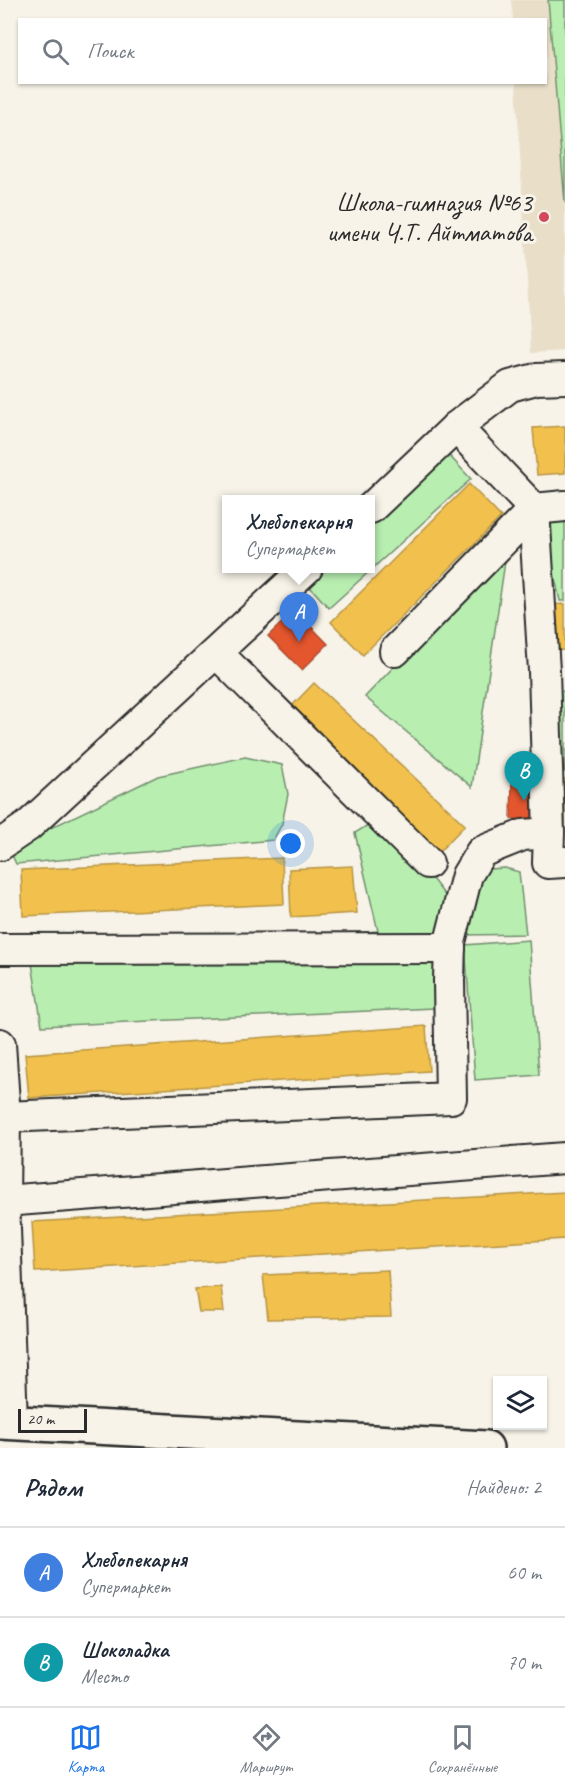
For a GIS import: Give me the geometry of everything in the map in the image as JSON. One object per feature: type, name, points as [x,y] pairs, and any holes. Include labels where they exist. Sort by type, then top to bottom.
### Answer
[{"type":"main road","points":[[6,1422],[140,1438],[486,1448]]},
{"type":"lane","points":[[375,504],[456,427],[510,386],[536,380],[565,378]]},
{"type":"lane","points":[[456,427],[534,509],[555,671],[548,863],[565,862]]},
{"type":"lane","points":[[395,651],[534,509],[565,506]]},
{"type":"lane","points":[[0,845],[28,826],[302,573]]},
{"type":"lane","points":[[217,653],[428,863]]},
{"type":"lane","points":[[5,1117],[451,1098],[450,948],[467,875],[481,852],[523,835],[549,833]]},
{"type":"lane","points":[[0,949],[450,948]]},
{"type":"lane","points":[[0,1044],[5,1117],[3,1193],[6,1422]]},
{"type":"lane","points":[[3,1193],[565,1158]]},
{"type":"shaded area","name":"Школа-гимназия №63 имени Ч.Т. Айтматова","points":[[511,0],[565,0],[565,351],[531,353],[516,84],[547,84],[547,18],[513,18]]},
{"type":"green space","points":[[548,0],[565,0],[565,203]]},
{"type":"green space","points":[[444,450],[471,479],[375,566],[375,513]]},
{"type":"green space","points":[[565,516],[565,601],[560,601],[542,517]]},
{"type":"green space","points":[[507,548],[472,787],[365,697]]},
{"type":"green space","points":[[310,573],[368,573],[329,608],[303,579]]},
{"type":"green space","points":[[565,691],[565,772],[564,772],[555,692]]},
{"type":"green space","points":[[245,757],[282,765],[288,794],[282,824],[273,840],[16,864],[9,848],[158,776]]},
{"type":"green space","points":[[371,823],[433,880],[451,903],[433,981],[434,1008],[42,1026],[31,957],[378,931],[355,833]]},
{"type":"green space","points":[[505,868],[519,872],[526,934],[465,935],[475,876],[489,869]]},
{"type":"green space","points":[[529,940],[539,1075],[475,1080],[465,945]]},
{"type":"building: Жильё","points":[[565,426],[565,473],[537,475],[533,428]]},
{"type":"building: Жильё","points":[[469,484],[501,517],[363,655],[331,622]]},
{"type":"building: Жильё","points":[[565,604],[565,650],[553,651],[549,605]]},
{"type":"building: Жильё","points":[[314,683],[465,825],[437,854],[286,712]]},
{"type":"building: Жильё","points":[[565,779],[565,825],[563,825],[560,780]]},
{"type":"building: Жильё","points":[[282,858],[284,904],[23,916],[21,870]]},
{"type":"building: Жильё","points":[[353,866],[357,913],[291,917],[289,869]]},
{"type":"building: Жильё","points":[[426,1026],[429,1071],[29,1098],[25,1054]]},
{"type":"building: Жильё","points":[[565,1192],[565,1239],[35,1272],[32,1222]]},
{"type":"building: Жильё","points":[[388,1270],[391,1317],[268,1319],[263,1275]]},
{"type":"building: Жильё","points":[[221,1287],[224,1312],[199,1312],[195,1289]]},
{"type":"building: Торговля","points":[[295,610],[328,644],[302,670],[268,636]]},
{"type":"building: Торговля","points":[[512,781],[538,782],[537,820],[511,819]]},
{"type":"place","name":"Школа-гимназия №63 имени Ч.Т. Айтматова","points":[[544,217]]},
{"type":"place","name":"Хлебопекарня","points":[[299,642]]},
{"type":"place","name":"Шоколадка","points":[[524,801]]}]
